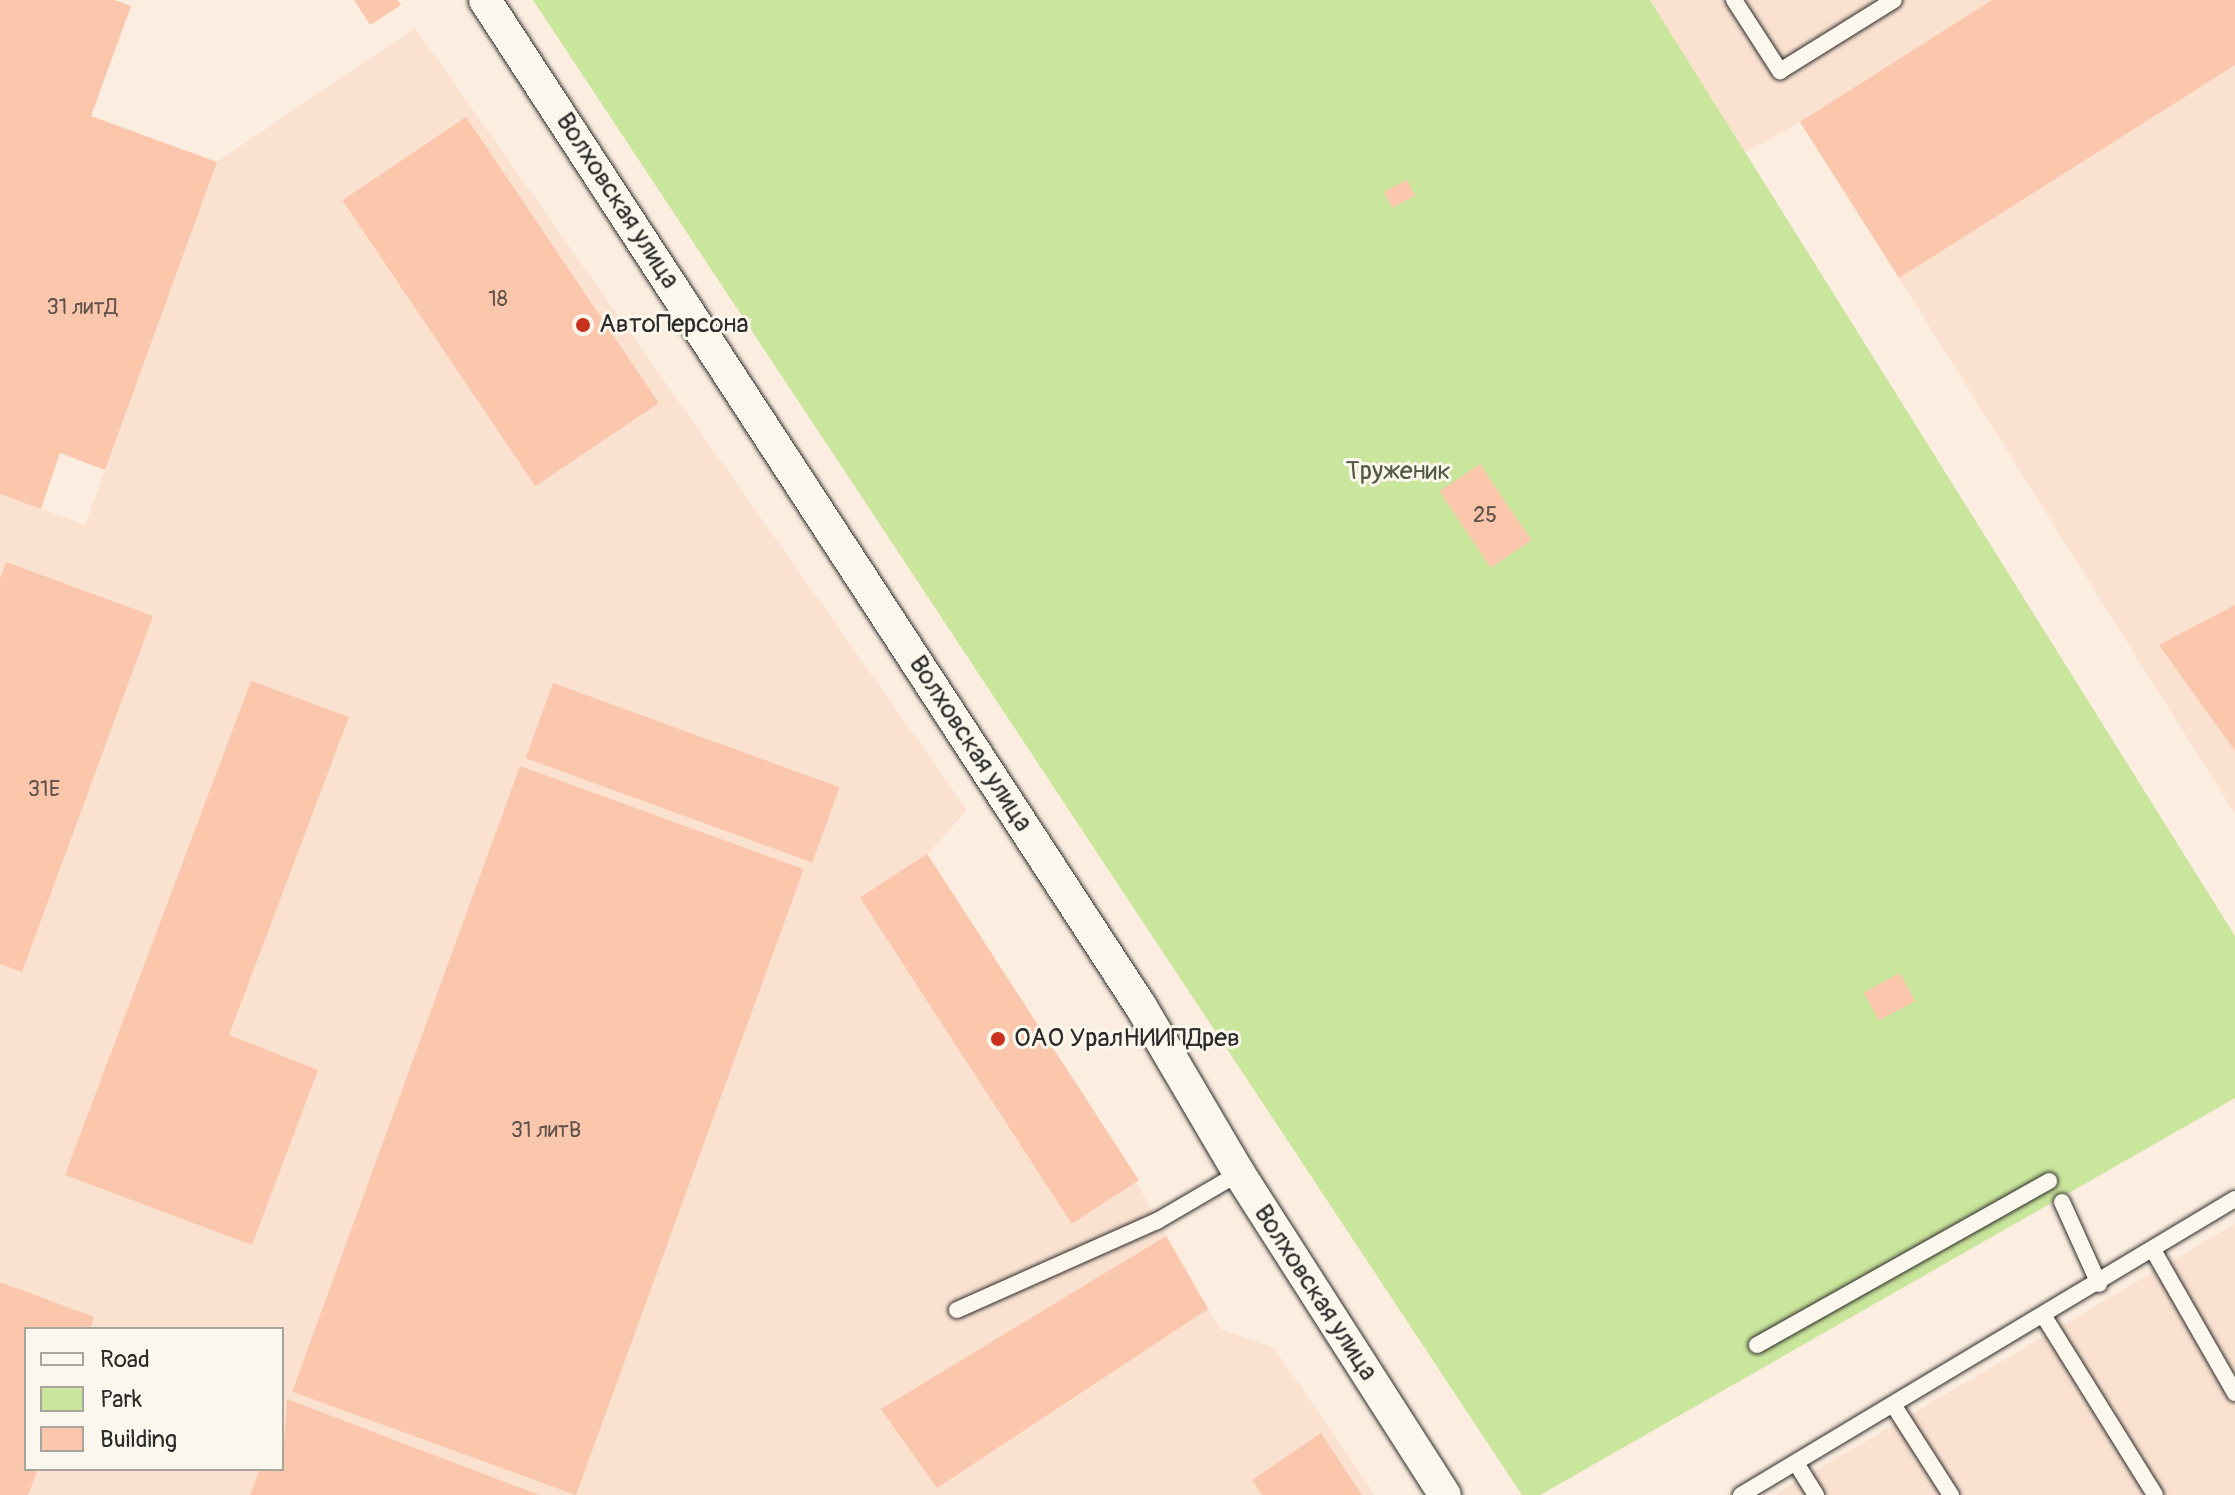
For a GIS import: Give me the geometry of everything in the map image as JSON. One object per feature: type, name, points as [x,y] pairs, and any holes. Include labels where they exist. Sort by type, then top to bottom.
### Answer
[{"type":"street","name":"Волховская улица","points":[[485,0],[1140,1005],[1239,1173],[1445,1495]]},
{"type":"lane","points":[[1734,0],[1780,71],[1894,0]]},
{"type":"lane","points":[[957,1310],[1157,1221],[1239,1173]]},
{"type":"lane","points":[[1757,1345],[2049,1181]]},
{"type":"lane","points":[[1741,1495],[2045,1318],[2235,1199]]},
{"type":"lane","points":[[2062,1202],[2099,1284]]},
{"type":"lane","points":[[2153,1250],[2235,1393]]},
{"type":"lane","points":[[2045,1318],[2155,1495]]},
{"type":"lane","points":[[1894,1406],[1951,1495]]},
{"type":"lane","points":[[1796,1463],[1816,1495]]},
{"type":"shaded area","points":[[1650,0],[2235,0],[2235,814],[1801,122],[1745,152]]},
{"type":"shaded area","points":[[415,28],[967,810],[928,854],[1136,1182],[1220,1329],[1274,1348],[1375,1495],[0,1495],[0,494],[85,525],[217,162]]},
{"type":"shaded area","points":[[2235,1224],[2235,1495],[1774,1495]]},
{"type":"green space","name":"Труженик","points":[[533,0],[1650,0],[2235,936],[2235,1098],[1540,1495],[1522,1495]]},
{"type":"building","points":[[0,0],[115,0],[131,6],[91,116],[217,162],[105,470],[60,453],[41,509],[0,494]]},
{"type":"building","points":[[354,0],[398,0],[401,5],[370,25]]},
{"type":"building","points":[[1992,0],[2235,0],[2235,65],[1899,278],[1800,122]]},
{"type":"building","points":[[466,117],[659,403],[535,486],[342,200]]},
{"type":"building","points":[[1407,180],[1415,196],[1392,208],[1384,192]]},
{"type":"building","points":[[1480,464],[1531,540],[1491,568],[1439,491]]},
{"type":"building","points":[[6,562],[153,616],[22,972],[0,964],[0,579]]},
{"type":"building","points":[[2235,605],[2235,751],[2159,645]]},
{"type":"building","points":[[251,681],[349,717],[229,1035],[318,1070],[252,1245],[65,1175]]},
{"type":"building","points":[[553,683],[840,787],[812,862],[526,758]]},
{"type":"building","points":[[520,766],[804,869],[576,1495],[292,1392]]},
{"type":"building","name":"ОАО УралНИИПДрев","points":[[927,854],[1139,1180],[1072,1224],[860,898]]},
{"type":"building","points":[[1900,973],[1915,1001],[1879,1021],[1864,992]]},
{"type":"building","points":[[1166,1236],[1208,1309],[937,1488],[881,1409]]},
{"type":"building","points":[[0,1282],[94,1317],[91,1327],[24,1327],[24,1471],[37,1471],[28,1495],[0,1495]]},
{"type":"building","points":[[287,1399],[539,1495],[250,1495],[259,1471],[284,1471]]},
{"type":"building","points":[[1321,1433],[1362,1495],[1262,1495],[1252,1480]]},
{"type":"place","name":"АвтоПерсона","points":[[583,325]]},
{"type":"place","name":"ОАО УралНИИПДрев","points":[[998,1039]]}]
